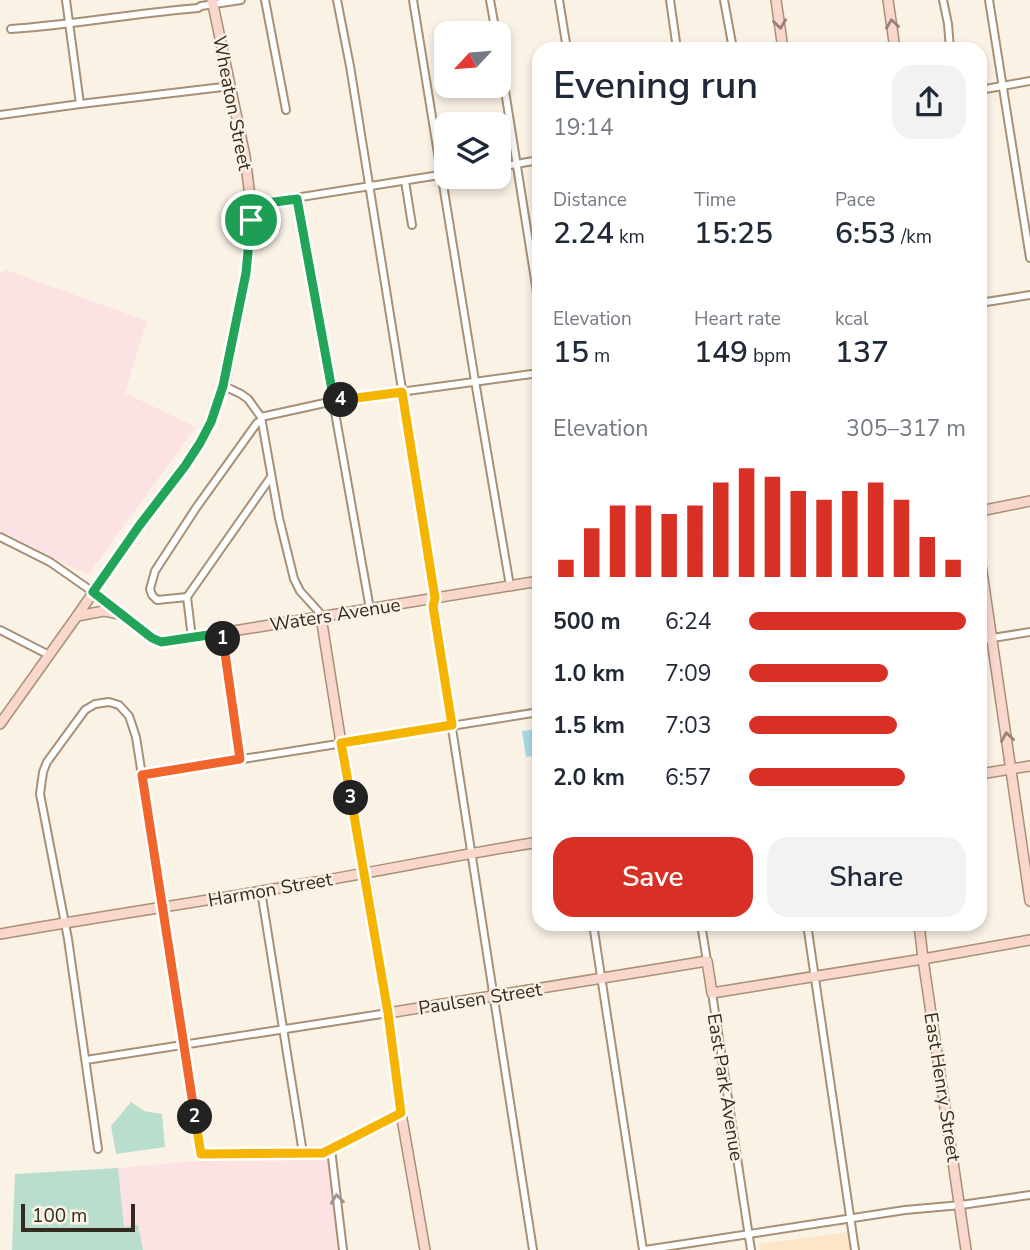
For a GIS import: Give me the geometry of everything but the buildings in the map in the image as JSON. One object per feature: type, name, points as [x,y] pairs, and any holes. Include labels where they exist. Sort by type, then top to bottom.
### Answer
[{"type":"main road","points":[[776,0],[782,42]]},
{"type":"main road","points":[[888,0],[894,42]]},
{"type":"main road","name":"Wheaton Street","points":[[0,724],[139,526],[185,466],[211,422],[223,386],[246,273],[251,205],[248,168],[213,2]]},
{"type":"main road","points":[[987,510],[1030,501]]},
{"type":"main road","name":"Waters Avenue","points":[[121,614],[161,642],[532,582]]},
{"type":"main road","points":[[93,592],[121,614]]},
{"type":"main road","points":[[987,605],[1030,901]]},
{"type":"main road","points":[[77,616],[104,611],[121,614]]},
{"type":"main road","points":[[321,617],[425,1250]]},
{"type":"main road","points":[[987,773],[1030,766]]},
{"type":"main road","name":"Harmon Street","points":[[0,934],[532,843]]},
{"type":"main road","name":"East Henry Street","points":[[920,931],[967,1250]]},
{"type":"main road","points":[[712,993],[1030,940]]},
{"type":"main road","name":"Paulsen Street","points":[[388,1013],[707,961]]},
{"type":"main road","name":"East Park Avenue","points":[[707,961],[712,993]]},
{"type":"street","points":[[66,0],[79,104]]},
{"type":"street","points":[[11,29],[69,25],[241,0]]},
{"type":"street","points":[[265,0],[286,110]]},
{"type":"street","points":[[337,0],[350,66],[435,598],[433,606],[533,1250]]},
{"type":"street","points":[[412,0],[434,123]]},
{"type":"street","points":[[490,0],[494,21]]},
{"type":"street","points":[[559,0],[565,42]]},
{"type":"street","points":[[670,0],[676,42]]},
{"type":"street","points":[[724,0],[732,42]]},
{"type":"street","points":[[943,0],[949,42]]},
{"type":"street","points":[[989,0],[1030,258]]},
{"type":"street","points":[[987,88],[1030,81]]},
{"type":"street","points":[[0,115],[231,86]]},
{"type":"street","points":[[506,98],[532,262]]},
{"type":"street","points":[[511,165],[532,161]]},
{"type":"street","points":[[251,205],[434,176]]},
{"type":"street","points":[[405,181],[412,225]]},
{"type":"street","points":[[445,189],[510,586]]},
{"type":"street","points":[[297,199],[370,609]]},
{"type":"street","points":[[987,302],[1030,295]]},
{"type":"street","points":[[187,597],[157,600],[150,589],[155,571],[196,508],[261,419],[334,401],[532,374]]},
{"type":"street","points":[[223,386],[248,399],[261,419],[278,518],[294,579],[321,617]]},
{"type":"street","points":[[192,638],[187,597],[271,477]]},
{"type":"street","points":[[0,537],[50,562],[93,592]]},
{"type":"street","points":[[0,630],[49,655]]},
{"type":"street","points":[[987,639],[1030,632]]},
{"type":"street","points":[[222,633],[240,759]]},
{"type":"street","points":[[98,1149],[68,939],[40,794],[47,762],[85,710],[95,704],[107,702],[119,705],[129,716],[136,737],[201,1154],[323,1153],[401,1113]]},
{"type":"street","points":[[142,775],[532,713]]},
{"type":"street","points":[[261,891],[303,1153]]},
{"type":"street","points":[[594,931],[644,1250],[905,1210],[1030,1195]]},
{"type":"street","name":"East Park Avenue","points":[[702,931],[707,961]]},
{"type":"street","points":[[808,931],[855,1250]]},
{"type":"street","name":"East Park Avenue","points":[[712,993],[751,1250]]},
{"type":"street","name":"Paulsen Street","points":[[86,1060],[388,1013]]},
{"type":"street","points":[[331,1149],[343,1250]]},
{"type":"shaded area","points":[[6,270],[147,321],[125,393],[196,427],[88,575],[0,531],[0,273]]},
{"type":"shaded area","points":[[335,1156],[348,1250],[16,1250],[19,1177],[196,1161]]},
{"type":"shaded area","points":[[849,1232],[851,1250],[760,1250],[759,1244]]},
{"type":"green space","points":[[131,1102],[144,1111],[162,1114],[165,1147],[116,1154],[111,1126]]},
{"type":"green space","points":[[118,1168],[124,1227],[138,1225],[143,1250],[12,1250],[15,1174]]},
{"type":"water","points":[[532,730],[532,756],[526,757],[522,731]]},
{"type":"route","points":[[297,199],[334,401],[402,392],[428,551],[435,598],[433,606],[452,725],[341,743],[388,1013],[401,1113],[323,1153],[201,1154],[142,775],[240,759],[222,633],[161,642],[152,638],[93,592],[207,432],[223,386],[246,273],[251,220],[251,205],[297,199]]}]
